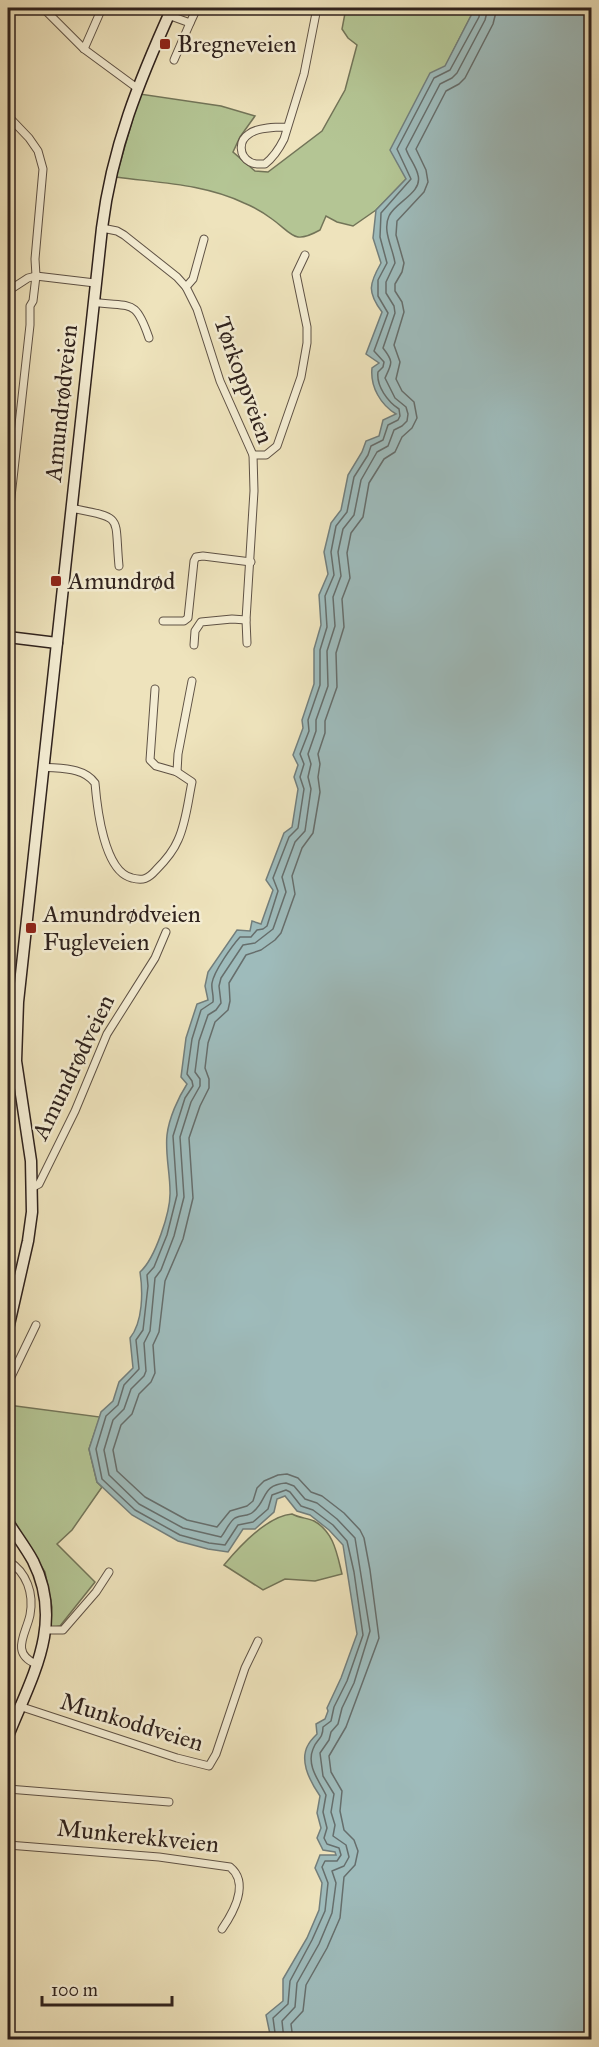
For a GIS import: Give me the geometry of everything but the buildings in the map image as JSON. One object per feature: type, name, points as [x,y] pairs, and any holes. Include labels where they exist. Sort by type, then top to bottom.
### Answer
[{"type":"main road","name":"Amundrødveien","points":[[8,1329],[28,1241],[33,1187],[16,1061],[13,1001],[43,767],[95,283],[107,187],[115,154],[137,88],[170,11]]},
{"type":"main road","points":[[8,637],[57,643]]},
{"type":"main road","points":[[8,1522],[32,1560],[40,1578],[46,1602],[46,1630],[36,1664],[8,1736]]},
{"type":"street","points":[[43,8],[84,49],[137,88]]},
{"type":"street","points":[[84,49],[102,8]]},
{"type":"street","points":[[174,60],[197,8]]},
{"type":"street","points":[[287,127],[249,133],[242,141],[243,155],[250,162],[265,164],[279,148],[287,127],[304,74],[317,8]]},
{"type":"street","name":"Amundrødveien","points":[[170,11],[190,23]]},
{"type":"street","points":[[8,116],[29,138],[38,151],[42,163],[42,191],[35,259],[36,276],[33,301],[30,306],[30,325],[15,444],[8,524]]},
{"type":"street","name":"Tørkoppveien","points":[[102,228],[124,235],[177,277],[186,288],[197,309],[220,381],[253,455],[254,491],[246,620],[247,643]]},
{"type":"street","points":[[186,288],[193,279],[204,239]]},
{"type":"street","points":[[253,455],[266,455],[277,446],[301,377],[307,343],[307,327],[296,274],[305,255]]},
{"type":"street","points":[[8,291],[28,278],[36,276],[95,283]]},
{"type":"street","name":"Amundrødveien","points":[[93,302],[126,304],[133,307],[141,316],[149,339]]},
{"type":"street","name":"Amundrødveien","points":[[71,508],[104,514],[113,520],[118,534],[119,566]]},
{"type":"street","points":[[163,621],[184,621],[188,618],[196,557],[251,562]]},
{"type":"street","points":[[194,645],[195,631],[201,622],[246,620]]},
{"type":"street","points":[[177,772],[178,754],[192,681]]},
{"type":"street","points":[[43,767],[77,771],[90,777],[95,783],[101,828],[114,863],[128,877],[141,880],[150,877],[168,857],[182,832],[192,782],[184,779],[177,772],[156,766],[150,760],[155,690]]},
{"type":"street","name":"Amundrødveien","points":[[33,1187],[39,1184],[75,1111],[107,1034],[155,958],[166,932]]},
{"type":"street","points":[[8,1383],[36,1325]]},
{"type":"street","points":[[8,1561],[20,1569],[30,1591],[31,1611],[22,1639],[22,1651],[25,1657],[36,1664]]},
{"type":"street","points":[[46,1630],[56,1632],[63,1630],[96,1593],[109,1572]]},
{"type":"street","name":"Munkoddveien","points":[[19,1706],[177,1758],[209,1766],[216,1754],[245,1668],[258,1641]]},
{"type":"street","name":"Munkerekkveien","points":[[8,1789],[169,1802]]},
{"type":"street","name":"Munkerekkveien","points":[[8,1845],[159,1857],[230,1867],[238,1875],[239,1887],[234,1909],[222,1929]]},
{"type":"green space","points":[[346,8],[475,8],[445,67],[406,179],[376,210],[353,226],[337,222],[326,216],[320,230],[304,237],[298,237],[289,233],[259,210],[229,197],[182,185],[116,177],[140,94],[221,106],[255,116],[240,137],[233,152],[255,171],[268,172],[322,131],[345,90],[357,45],[342,29]]},
{"type":"green space","points":[[8,1405],[100,1417],[89,1449],[97,1482],[102,1487],[72,1530],[57,1544],[95,1582],[60,1626],[50,1628],[52,1607],[45,1572],[8,1513]]},
{"type":"green space","points":[[292,1514],[314,1521],[326,1531],[334,1544],[342,1574],[315,1581],[285,1579],[263,1590],[224,1565],[263,1526]]},
{"type":"water","points":[[475,8],[591,8],[591,2039],[271,2039],[266,2015],[283,2001],[283,1979],[307,1938],[319,1910],[322,1883],[315,1868],[320,1855],[336,1855],[335,1852],[323,1850],[317,1838],[321,1828],[317,1813],[320,1796],[310,1778],[305,1758],[308,1745],[317,1734],[316,1724],[325,1719],[327,1708],[357,1634],[343,1545],[310,1515],[297,1511],[285,1496],[277,1499],[274,1512],[255,1529],[243,1529],[228,1552],[178,1541],[132,1515],[97,1482],[89,1449],[101,1412],[113,1401],[119,1382],[133,1368],[130,1338],[140,1315],[142,1288],[140,1272],[146,1266],[156,1246],[168,1210],[170,1191],[167,1135],[174,1108],[187,1084],[181,1077],[186,1038],[197,1004],[208,1000],[205,986],[208,972],[237,930],[250,931],[252,921],[261,924],[273,890],[266,880],[284,833],[292,827],[298,789],[294,777],[298,765],[293,755],[303,728],[302,720],[314,684],[314,649],[321,625],[319,595],[328,574],[324,552],[331,523],[341,510],[348,475],[366,441],[379,436],[383,420],[396,414],[386,406],[375,389],[372,368],[379,363],[366,354],[382,312],[374,299],[371,288],[381,263],[373,238],[376,210],[406,179],[390,150],[430,73],[445,66]]},
{"type":"place","name":"Bregneveien","points":[[165,44]]},
{"type":"place","name":"Amundrød","points":[[56,581]]},
{"type":"place","name":"Amundrødveien Fugleveien","points":[[31,928]]}]
